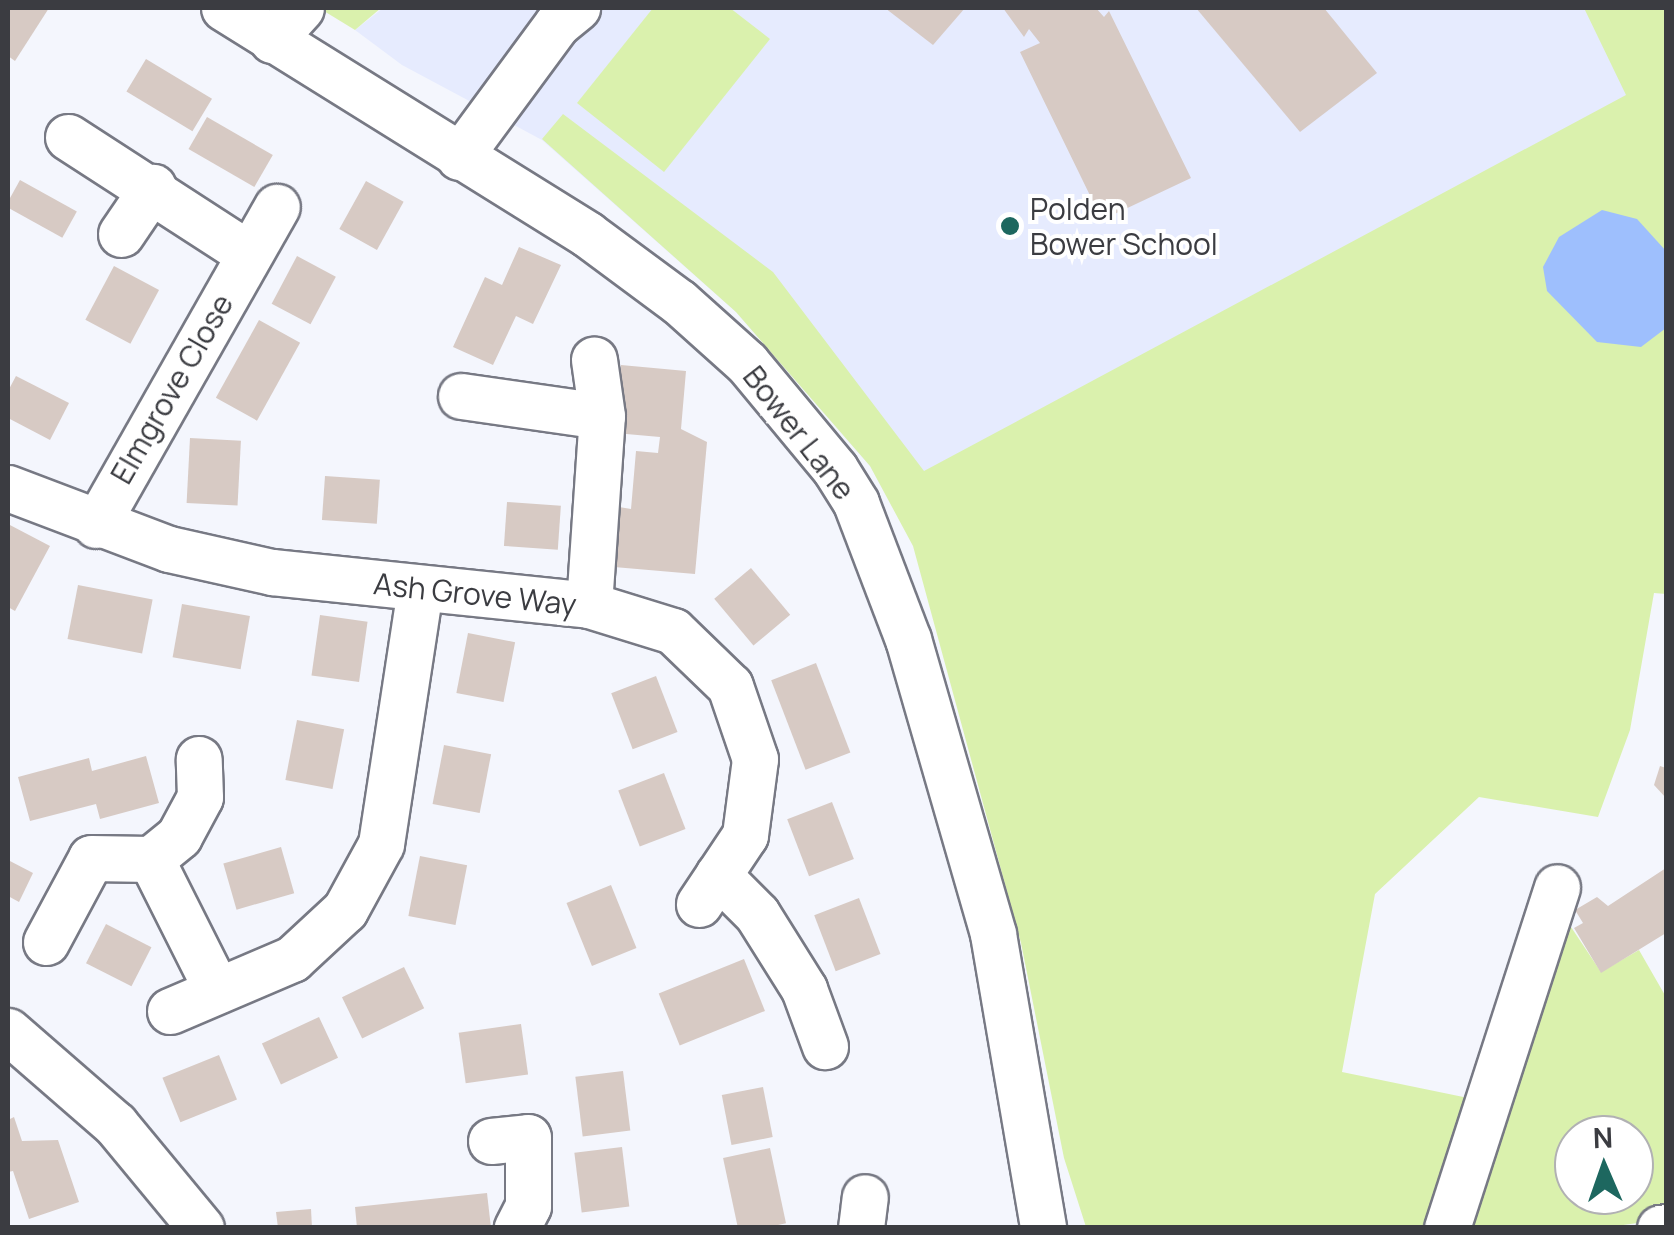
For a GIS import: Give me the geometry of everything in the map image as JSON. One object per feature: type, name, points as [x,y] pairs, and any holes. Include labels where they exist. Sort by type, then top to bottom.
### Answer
[{"type":"street","name":"Bower Lane","points":[[224,8],[286,24],[460,156],[587,234],[679,302],[771,390],[856,503],[908,639],[993,934],[1044,1228]]},
{"type":"street","points":[[460,156],[557,24],[577,8]]},
{"type":"street","points":[[89,136],[153,187],[249,254]]},
{"type":"street","points":[[122,234],[153,187]]},
{"type":"street","name":"Elmgrove Close","points":[[96,525],[278,206]]},
{"type":"street","points":[[588,605],[602,416],[594,360]]},
{"type":"street","points":[[461,396],[602,416]]},
{"type":"street","name":"Ash Grove Way","points":[[8,488],[96,525],[272,572],[588,605],[674,631],[730,686],[754,759],[744,835],[708,889],[757,914],[804,989],[825,1046]]},
{"type":"street","points":[[170,1012],[292,959],[345,910],[381,844],[420,588]]},
{"type":"street","points":[[46,942],[91,858],[152,859],[179,836],[200,797],[210,767]]},
{"type":"street","points":[[152,859],[217,990]]},
{"type":"street","points":[[1447,1228],[1557,887]]},
{"type":"street","points":[[8,1031],[115,1124],[201,1228]]},
{"type":"street","points":[[513,1128],[528,1206],[516,1228]]},
{"type":"shaded area","name":"Polden Bower School","points":[[383,8],[1633,8],[1666,77],[886,495],[870,466],[736,312],[542,140],[402,65],[355,30]]},
{"type":"green space","points":[[319,8],[381,8],[355,30]]},
{"type":"green space","points":[[653,8],[730,8],[770,39],[664,172],[577,103]]},
{"type":"green space","points":[[1584,8],[1666,8],[1666,594],[1654,593],[1630,730],[1598,817],[1479,797],[1375,894],[1342,1072],[1478,1100],[1429,1227],[1086,1227],[1064,1158],[1021,943],[913,546],[870,466],[736,312],[542,139],[563,114],[773,272],[924,471],[1626,95]]},
{"type":"green space","points":[[1559,909],[1601,972],[1639,950],[1666,997],[1666,1219],[1602,1228],[1464,1228]]},
{"type":"water","points":[[1602,210],[1637,219],[1666,251],[1666,328],[1641,347],[1597,342],[1547,291],[1543,267],[1559,237]]},
{"type":"building","points":[[8,8],[49,8],[15,61],[8,56]]},
{"type":"building","points":[[885,8],[965,8],[933,45]]},
{"type":"building","points":[[1003,8],[1096,8],[1104,17],[1109,11],[1191,178],[1102,220],[1020,52],[1040,43],[1029,29],[1024,37]]},
{"type":"building","points":[[1196,8],[1324,8],[1377,73],[1300,132]]},
{"type":"building","points":[[146,59],[212,99],[192,131],[126,92]]},
{"type":"building","points":[[207,117],[273,155],[254,187],[188,149]]},
{"type":"building","points":[[20,180],[77,212],[62,238],[8,208]]},
{"type":"building","points":[[366,181],[404,202],[377,250],[339,229]]},
{"type":"building","points":[[519,247],[561,265],[533,324],[516,316],[493,365],[453,347],[485,277],[502,285]]},
{"type":"building","points":[[297,256],[336,277],[310,324],[272,304]]},
{"type":"building","points":[[114,266],[159,290],[130,344],[85,320]]},
{"type":"building","points":[[259,320],[300,343],[257,421],[216,398]]},
{"type":"building","points":[[621,365],[686,371],[681,429],[707,442],[695,574],[614,567],[619,507],[631,509],[636,451],[658,453],[660,437],[615,433]]},
{"type":"building","points":[[16,376],[69,403],[50,440],[8,418],[8,391]]},
{"type":"building","points":[[190,438],[241,441],[238,506],[187,503]]},
{"type":"building","points":[[325,476],[380,480],[377,524],[322,520]]},
{"type":"building","points":[[507,502],[561,506],[558,550],[504,546]]},
{"type":"building","points":[[8,524],[50,546],[15,611],[8,607]]},
{"type":"building","points":[[751,568],[790,615],[753,646],[714,599]]},
{"type":"building","points":[[78,585],[153,600],[142,653],[68,639]]},
{"type":"building","points":[[182,604],[250,616],[241,669],[173,657]]},
{"type":"building","points":[[320,615],[368,622],[359,682],[312,675]]},
{"type":"building","points":[[468,633],[515,642],[503,702],[456,693]]},
{"type":"building","points":[[816,663],[850,753],[806,770],[771,680]]},
{"type":"building","points":[[656,676],[678,732],[633,749],[611,693]]},
{"type":"building","points":[[297,720],[344,729],[332,789],[285,780]]},
{"type":"building","points":[[444,745],[491,754],[480,813],[433,804]]},
{"type":"building","points":[[146,756],[159,803],[100,819],[96,804],[30,821],[18,777],[89,758],[92,771]]},
{"type":"building","points":[[1660,766],[1666,768],[1666,798],[1654,785]]},
{"type":"building","points":[[664,773],[686,829],[640,847],[618,791]]},
{"type":"building","points":[[832,802],[854,859],[809,876],[787,819]]},
{"type":"building","points":[[281,847],[294,893],[237,910],[223,864]]},
{"type":"building","points":[[420,856],[467,865],[455,925],[408,916]]},
{"type":"building","points":[[8,860],[33,873],[19,902],[8,896]]},
{"type":"building","points":[[1666,868],[1666,933],[1601,973],[1574,928],[1583,923],[1575,910],[1597,897],[1608,906]]},
{"type":"building","points":[[611,885],[636,948],[592,966],[566,903]]},
{"type":"building","points":[[859,898],[881,954],[836,971],[814,915]]},
{"type":"building","points":[[106,924],[151,947],[131,986],[86,963]]},
{"type":"building","points":[[744,959],[765,1011],[680,1045],[659,993]]},
{"type":"building","points":[[404,967],[424,1008],[362,1039],[342,997]]},
{"type":"building","points":[[319,1017],[338,1058],[281,1084],[262,1044]]},
{"type":"building","points":[[521,1024],[528,1075],[466,1083],[459,1033]]},
{"type":"building","points":[[219,1055],[237,1100],[180,1122],[162,1078]]},
{"type":"building","points":[[623,1071],[630,1131],[583,1136],[575,1077]]},
{"type":"building","points":[[763,1087],[773,1137],[732,1145],[722,1095]]},
{"type":"building","points":[[14,1117],[22,1141],[58,1140],[79,1202],[29,1219],[13,1171],[8,1172],[8,1120]]},
{"type":"building","points":[[622,1147],[629,1207],[582,1212],[574,1153]]},
{"type":"building","points":[[770,1148],[786,1223],[738,1228],[723,1158]]},
{"type":"building","points":[[487,1193],[491,1228],[357,1228],[355,1207]]},
{"type":"building","points":[[311,1209],[312,1228],[278,1228],[276,1212]]},
{"type":"place","name":"Polden Bower School","points":[[1010,226]]}]
